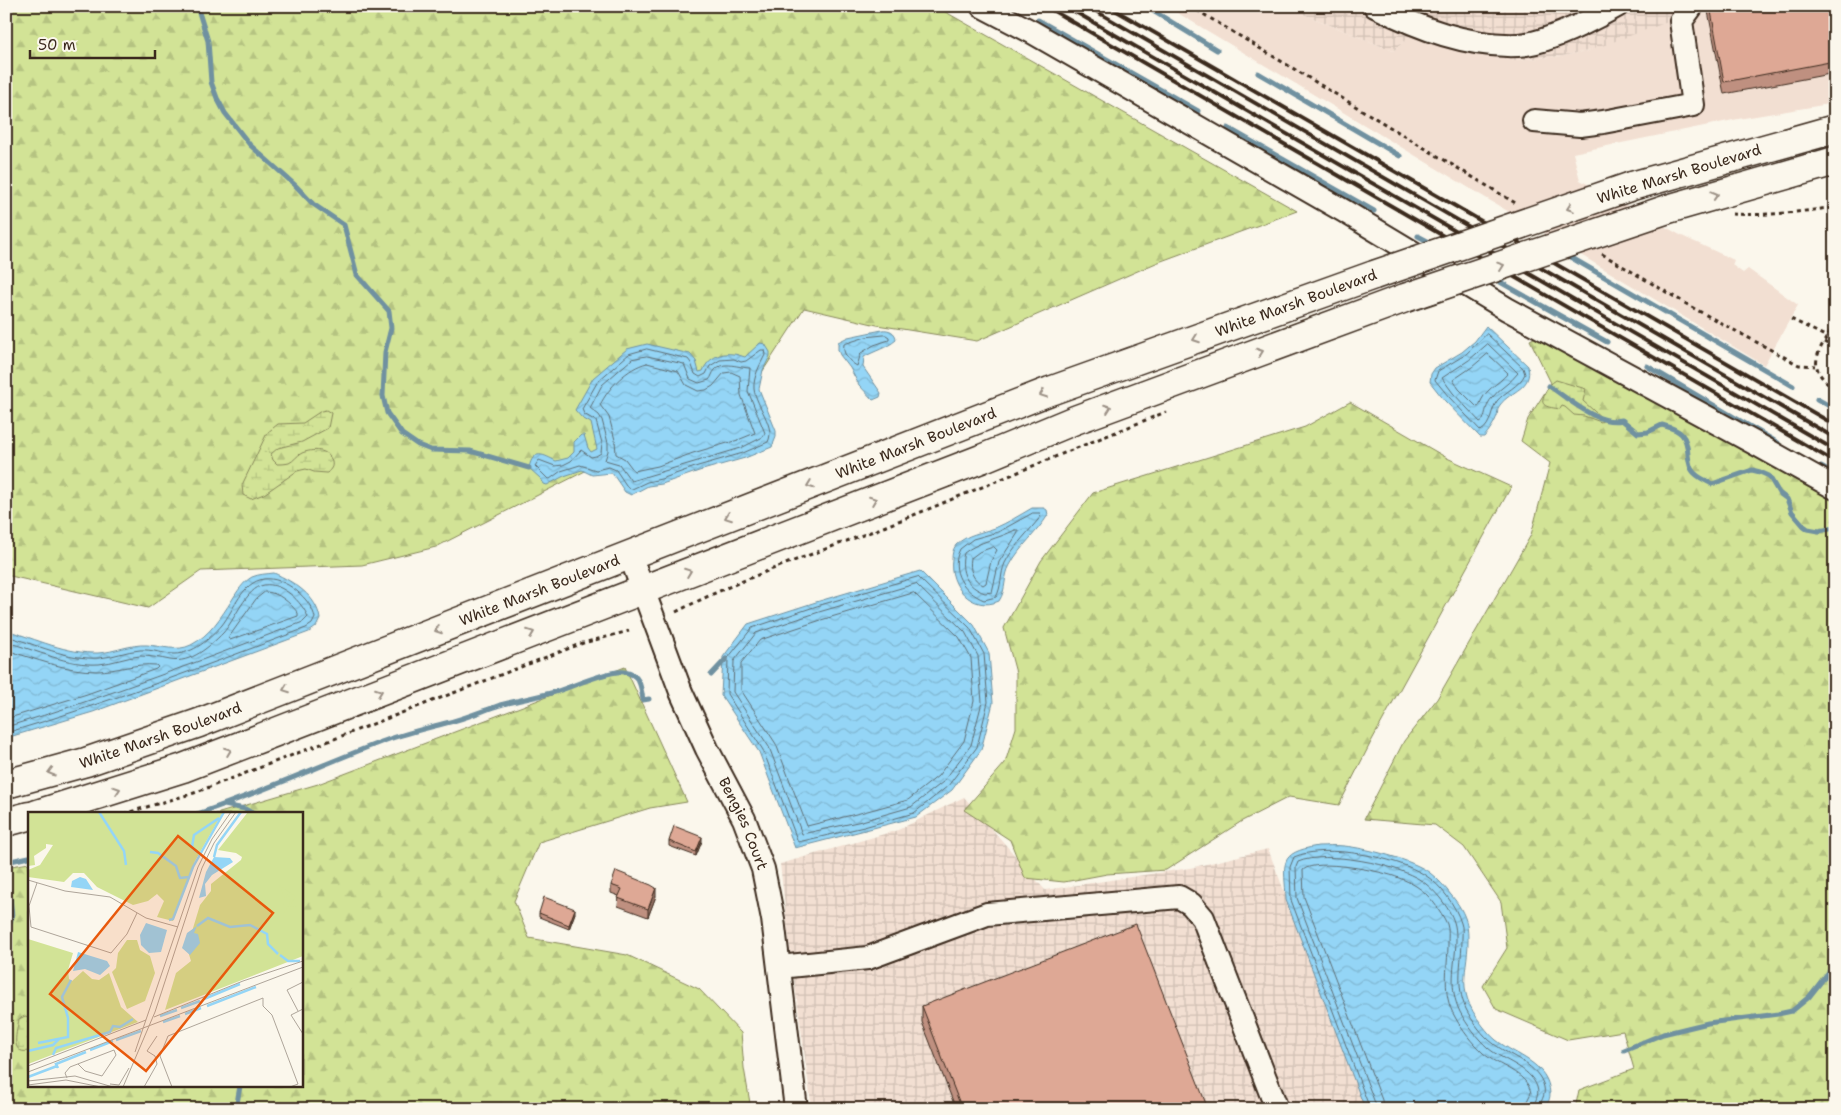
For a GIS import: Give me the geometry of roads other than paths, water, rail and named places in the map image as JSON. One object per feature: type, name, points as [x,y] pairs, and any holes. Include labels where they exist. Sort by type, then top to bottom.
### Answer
[{"type":"main road","name":"White Marsh Boulevard","points":[[6,784],[86,762],[190,726],[1050,391],[1374,275],[1632,186],[1835,129]]},
{"type":"main road","name":"White Marsh Boulevard","points":[[43,812],[182,768],[972,462],[1075,420],[1405,298],[1668,209],[1835,161]]},
{"type":"main road","points":[[6,822],[28,816]]},
{"type":"street","points":[[982,6],[1032,32],[1327,201],[1507,309],[1835,488]]},
{"type":"street","points":[[1375,6],[1403,20],[1466,41],[1519,45],[1554,36],[1617,6]]},
{"type":"street","points":[[1534,121],[1580,124],[1603,122],[1693,105],[1681,21],[1692,6]]},
{"type":"street","name":"Bengies Court","points":[[630,555],[681,692],[707,750],[744,819],[760,861],[768,892],[779,967],[796,1109]]},
{"type":"street","points":[[779,967],[868,958],[987,914],[1179,897],[1190,904],[1203,918],[1277,1109]]},
{"type":"water","points":[[1486,326],[1528,366],[1529,374],[1524,384],[1500,405],[1491,427],[1484,437],[1480,437],[1445,401],[1430,382],[1431,374],[1435,368],[1462,352],[1475,341]]},
{"type":"water","points":[[882,330],[892,332],[896,340],[864,357],[863,367],[881,393],[880,397],[873,400],[859,385],[840,355],[838,342],[848,337]]},
{"type":"water","points":[[760,343],[765,344],[770,352],[763,370],[759,389],[776,431],[772,447],[745,458],[662,484],[648,486],[631,495],[625,492],[612,473],[592,475],[582,470],[564,476],[547,485],[529,468],[536,455],[543,455],[556,461],[568,458],[574,452],[574,442],[581,435],[584,435],[591,452],[597,449],[591,423],[582,418],[575,410],[593,378],[627,349],[647,344],[690,354],[696,361],[699,372],[703,371],[711,360],[719,355],[736,354],[745,357]]},
{"type":"water","points":[[1032,508],[1044,508],[1047,510],[1048,515],[1010,565],[999,601],[989,604],[980,603],[964,595],[954,579],[952,569],[952,557],[955,547],[965,538],[1000,526]]},
{"type":"water","points":[[920,571],[974,625],[989,653],[993,703],[981,750],[952,790],[916,817],[795,848],[759,752],[721,695],[723,657],[748,624]]},
{"type":"water","points":[[274,573],[297,585],[314,603],[320,619],[316,627],[309,632],[93,712],[6,738],[6,630],[63,649],[86,653],[98,653],[141,645],[186,647],[198,641],[209,631],[246,582],[255,576]]},
{"type":"water","points":[[1318,846],[1353,847],[1401,859],[1423,868],[1444,886],[1461,909],[1467,925],[1465,987],[1467,999],[1473,1012],[1494,1038],[1530,1061],[1544,1075],[1550,1094],[1549,1101],[1545,1106],[1541,1109],[1365,1109],[1286,900],[1286,862],[1295,852]]},
{"type":"waterway","points":[[197,6],[208,41],[211,82],[225,113],[250,145],[295,185],[313,204],[344,225],[357,275],[389,311],[391,328],[385,352],[383,396],[387,413],[402,434],[418,445],[431,450],[470,451],[529,468]]},
{"type":"waterway","points":[[1145,6],[1217,50]]},
{"type":"waterway","points":[[1038,20],[1198,111]]},
{"type":"waterway","points":[[1258,73],[1400,156]]},
{"type":"waterway","points":[[1228,128],[1374,211]]},
{"type":"waterway","points":[[1418,236],[1433,244]]},
{"type":"waterway","points":[[1565,254],[1793,386]]},
{"type":"waterway","points":[[1493,278],[1607,342]]},
{"type":"waterway","points":[[1647,366],[1778,443]]},
{"type":"waterway","points":[[1549,386],[1584,410],[1603,419],[1622,420],[1638,433],[1648,432],[1662,425],[1678,431],[1682,434],[1686,443],[1690,467],[1698,476],[1712,484],[1752,470],[1769,476],[1779,493],[1787,499],[1792,512],[1804,526],[1808,529],[1819,531],[1835,528]]},
{"type":"waterway","points":[[1817,399],[1835,409]]},
{"type":"waterway","points":[[1821,467],[1835,475]]},
{"type":"waterway","points":[[711,675],[726,659]]},
{"type":"waterway","points":[[202,812],[389,739],[460,719],[500,705],[555,692],[609,674],[624,672],[633,675],[639,682],[643,700],[649,699]]},
{"type":"waterway","points":[[224,805],[245,809],[250,812]]},
{"type":"waterway","points":[[6,862],[28,857]]},
{"type":"waterway","points":[[6,935],[12,916],[9,890]]},
{"type":"waterway","points":[[1624,1050],[1663,1034],[1708,1023],[1792,1011],[1809,997],[1835,964]]},
{"type":"waterway","points":[[236,1109],[240,1088]]},
{"type":"railway","points":[[1045,6],[1835,462]]},
{"type":"railway","points":[[1065,6],[1835,450]]},
{"type":"railway","points":[[1087,6],[1835,438]]},
{"type":"railway","points":[[1108,6],[1835,425]]}]
